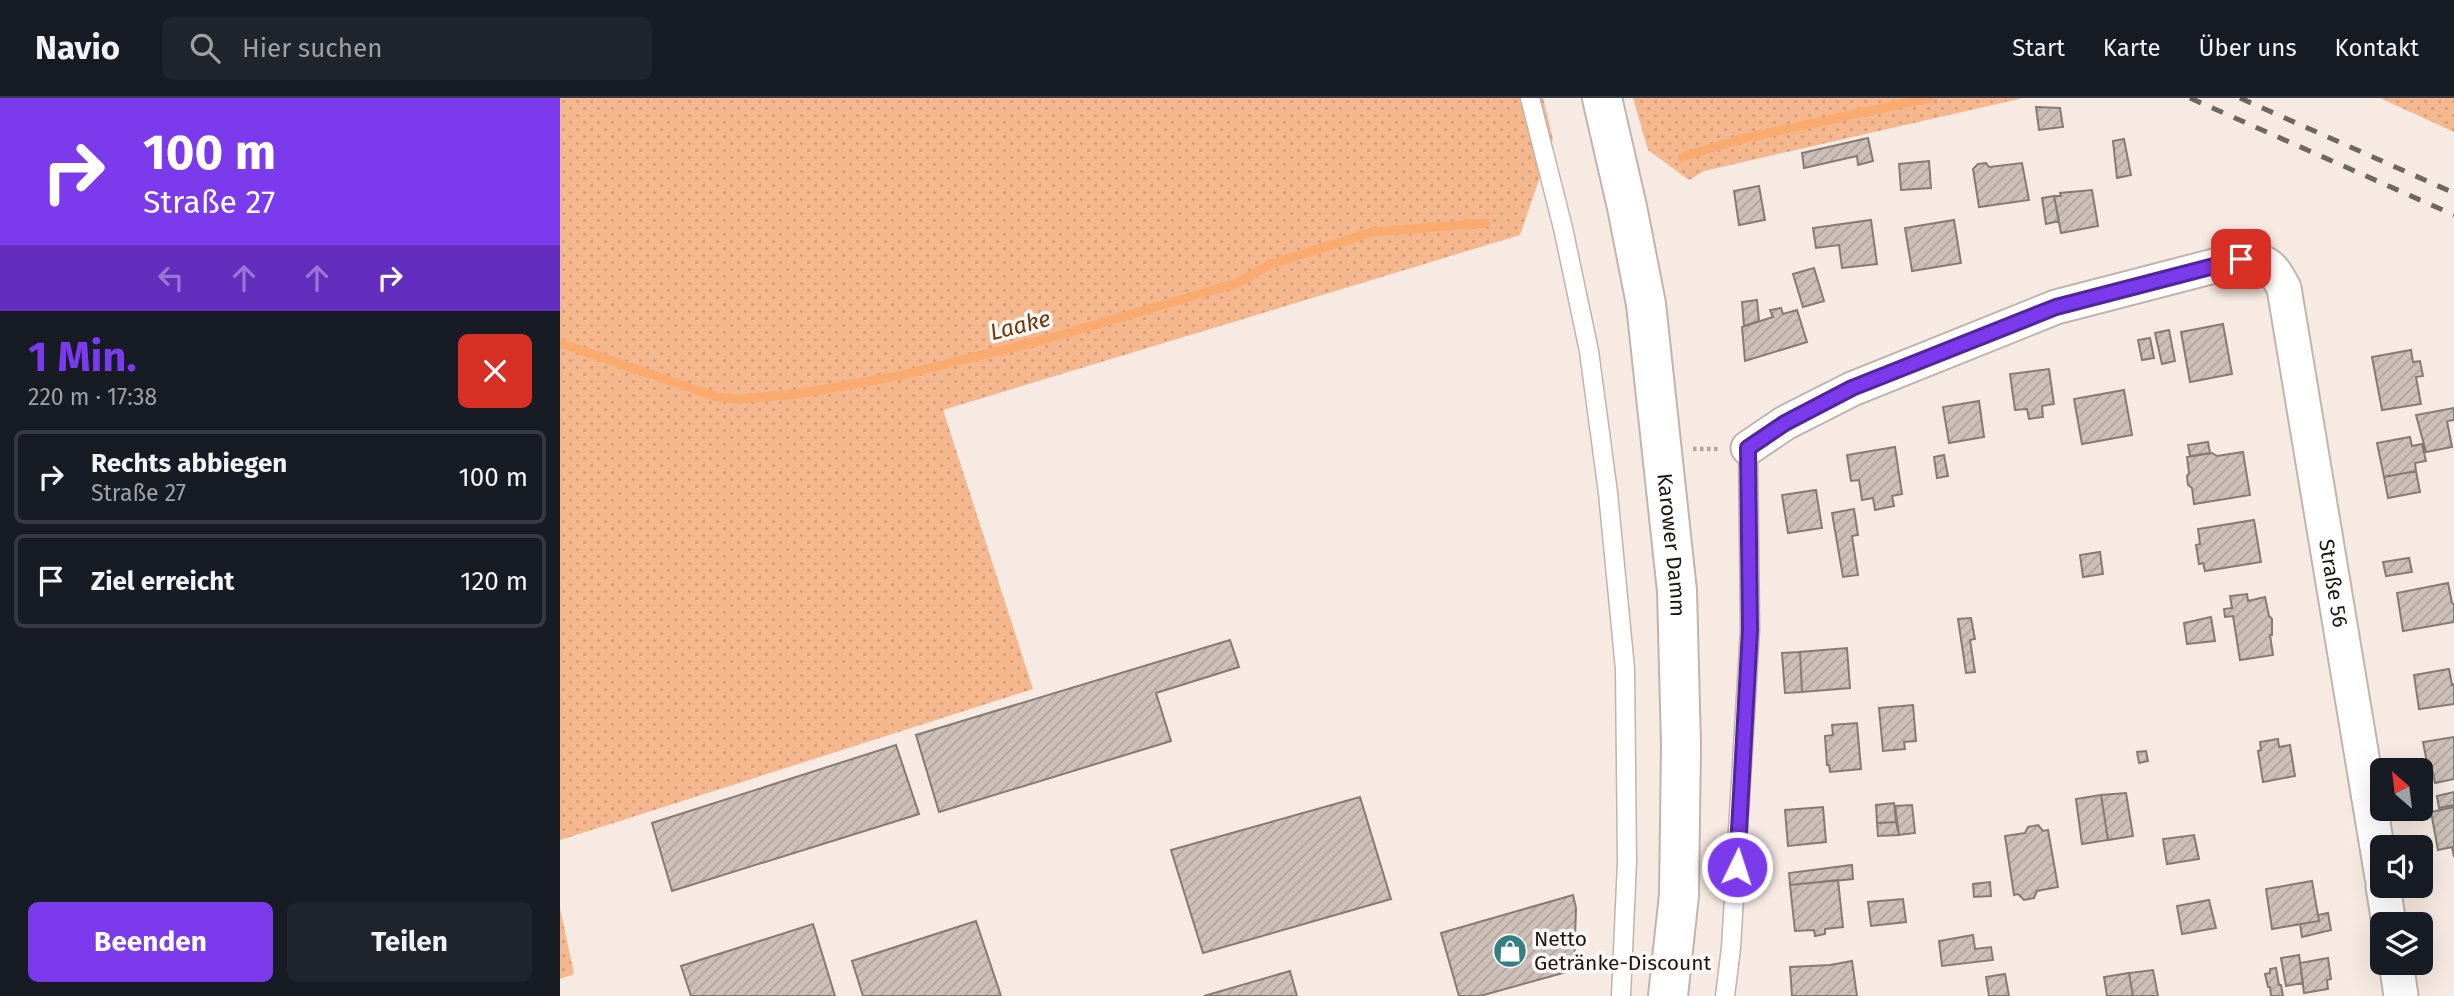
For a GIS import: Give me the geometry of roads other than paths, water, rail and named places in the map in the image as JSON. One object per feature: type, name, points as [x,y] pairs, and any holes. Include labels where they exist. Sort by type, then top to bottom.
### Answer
[{"type":"main road","name":"Karower Damm","points":[[1602,98],[1646,304],[1677,591],[1681,745],[1679,895],[1668,996]]},
{"type":"street","name":"Straße 56","points":[[1748,448],[1785,423],[1852,388],[2056,307],[2241,259],[2261,260],[2273,267],[2284,288],[2375,835]]},
{"type":"street","points":[[2398,975],[2401,996]]},
{"type":"lane","points":[[1530,98],[1563,228],[1589,351],[1608,493],[1625,669],[1628,862],[1621,996]]},
{"type":"lane","points":[[1725,996],[1731,948],[1750,630],[1748,448]]},
{"type":"waterway","name":"Laake","points":[[1682,157],[1741,139],[1929,98]]},
{"type":"waterway","name":"Laake","points":[[560,343],[717,397],[738,399],[797,394],[898,376],[1054,337],[1237,283],[1271,264],[1372,232],[1486,223]]},
{"type":"railway","points":[[2190,98],[2454,215]]},
{"type":"railway","points":[[2240,98],[2454,193]]},
{"type":"place","name":"Netto Getränke-Discount","points":[[1510,951]]}]
